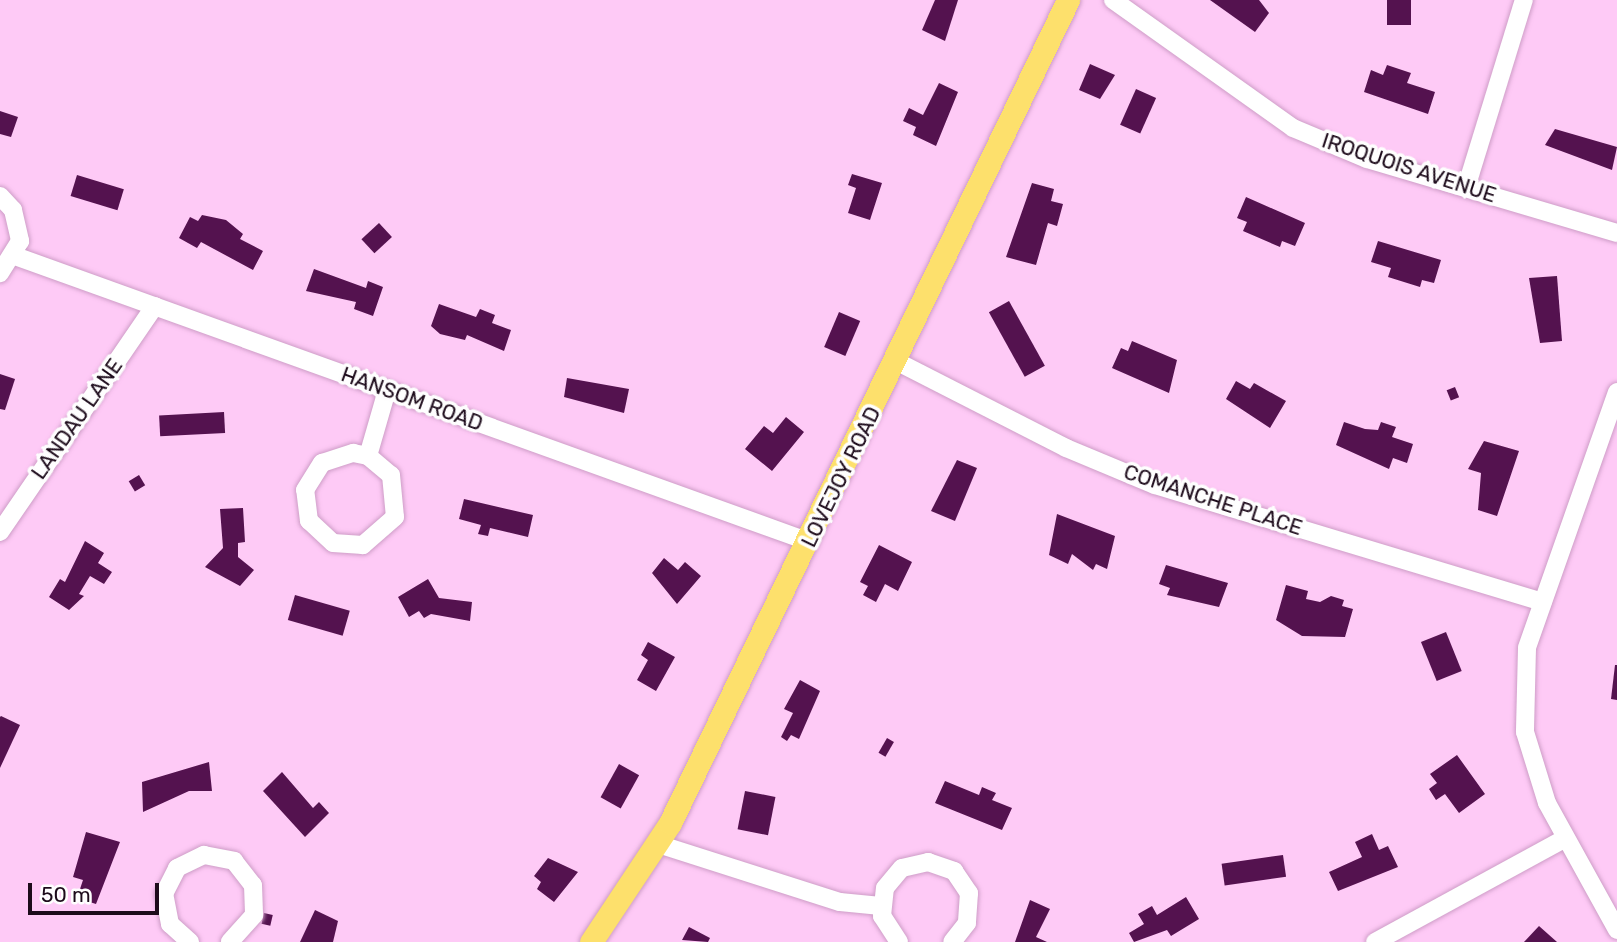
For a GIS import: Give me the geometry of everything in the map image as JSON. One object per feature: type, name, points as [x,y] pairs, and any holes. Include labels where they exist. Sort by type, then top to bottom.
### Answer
[{"type":"main road","name":"LOVEJOY ROAD","points":[[591,942],[658,844],[810,542],[1068,0]]},
{"type":"street","name":"IROQUOIS AVENUE","points":[[1113,0],[1293,128],[1367,159],[1617,233]]},
{"type":"street","points":[[1466,188],[1524,0]]},
{"type":"street","points":[[0,196],[19,225],[15,256],[0,273]]},
{"type":"street","name":"HANSOM ROAD","points":[[15,256],[810,542]]},
{"type":"street","name":"LANDAU LANE","points":[[0,532],[155,306]]},
{"type":"street","name":"COMANCHE PLACE","points":[[896,361],[1066,448],[1155,485],[1543,602]]},
{"type":"street","points":[[368,456],[387,390]]},
{"type":"street","points":[[1617,392],[1527,648],[1525,732],[1547,803],[1617,930]]},
{"type":"street","points":[[336,455],[368,456],[391,475],[395,517],[363,545],[333,543],[309,521],[308,482],[336,455]]},
{"type":"street","points":[[1375,942],[1566,838]]},
{"type":"street","points":[[658,844],[839,902],[881,906]]},
{"type":"street","points":[[190,942],[170,924],[164,894],[177,868],[204,855],[234,861],[253,885],[254,915],[230,942]]},
{"type":"street","points":[[899,942],[881,906],[885,888],[902,868],[919,862],[946,866],[965,885],[971,902],[967,923],[952,942]]},
{"type":"building","points":[[935,0],[958,0],[945,41],[922,30]]},
{"type":"building","points":[[1210,0],[1259,0],[1269,13],[1255,32]]},
{"type":"building","points":[[1387,0],[1411,0],[1411,25],[1387,25]]},
{"type":"building","points":[[1090,64],[1115,75],[1100,99],[1079,90]]},
{"type":"building","points":[[1387,65],[1411,73],[1407,83],[1435,92],[1428,114],[1364,92],[1371,70],[1383,75]]},
{"type":"building","points":[[939,83],[958,92],[936,146],[913,135],[916,127],[903,121],[909,108],[923,115]]},
{"type":"building","points":[[1136,89],[1156,98],[1140,134],[1120,125]]},
{"type":"building","points":[[0,111],[18,117],[11,137],[0,134]]},
{"type":"building","points":[[1555,129],[1617,147],[1612,170],[1545,145]]},
{"type":"building","points":[[852,174],[882,183],[870,220],[848,213],[856,188],[848,185]]},
{"type":"building","points":[[77,175],[124,189],[117,210],[71,196]]},
{"type":"building","points":[[1032,183],[1054,189],[1051,201],[1063,204],[1057,226],[1048,223],[1036,265],[1006,257]]},
{"type":"building","points":[[1246,197],[1305,223],[1295,246],[1282,241],[1280,247],[1243,231],[1247,222],[1237,218]]},
{"type":"building","points":[[202,215],[226,220],[243,234],[240,239],[263,251],[253,270],[201,242],[197,248],[179,238],[190,217],[198,221]]},
{"type":"building","points":[[379,223],[392,237],[374,253],[361,239]]},
{"type":"building","points":[[1378,241],[1441,260],[1434,283],[1422,280],[1420,287],[1388,277],[1391,268],[1371,262]]},
{"type":"building","points":[[314,269],[366,288],[368,281],[383,287],[373,316],[354,309],[356,302],[306,291]]},
{"type":"building","points":[[1557,276],[1562,341],[1540,343],[1529,278]]},
{"type":"building","points":[[1009,301],[1045,366],[1025,377],[989,312]]},
{"type":"building","points":[[439,304],[476,317],[480,309],[495,315],[492,323],[511,330],[504,351],[467,335],[465,340],[440,334],[431,326]]},
{"type":"building","points":[[839,312],[860,321],[845,356],[824,347]]},
{"type":"building","points":[[1132,341],[1177,360],[1169,393],[1112,368],[1121,348],[1128,351]]},
{"type":"building","points":[[0,374],[15,379],[5,410],[0,409]]},
{"type":"building","points":[[567,378],[629,389],[624,413],[564,397]]},
{"type":"building","points":[[1236,381],[1250,389],[1254,383],[1286,401],[1270,428],[1226,399]]},
{"type":"building","points":[[1455,387],[1459,397],[1451,401],[1447,390]]},
{"type":"building","points":[[224,412],[225,433],[160,436],[159,415]]},
{"type":"building","points":[[786,417],[804,432],[772,471],[745,449],[764,426],[773,433]]},
{"type":"building","points":[[1344,422],[1365,429],[1378,430],[1381,422],[1396,427],[1392,437],[1413,444],[1407,463],[1393,458],[1389,469],[1336,445]]},
{"type":"building","points":[[1484,441],[1519,451],[1497,516],[1478,510],[1481,473],[1468,469]]},
{"type":"building","points":[[957,460],[977,468],[955,521],[931,511]]},
{"type":"building","points":[[139,475],[145,485],[135,491],[129,481]]},
{"type":"building","points":[[464,499],[533,515],[528,537],[490,528],[488,536],[478,534],[481,525],[459,519]]},
{"type":"building","points":[[243,508],[245,542],[238,543],[238,557],[254,570],[240,586],[205,567],[223,548],[220,509]]},
{"type":"building","points":[[1057,514],[1115,536],[1107,569],[1096,564],[1093,570],[1072,554],[1068,564],[1049,555]]},
{"type":"building","points":[[85,541],[104,553],[98,563],[112,572],[104,584],[90,576],[79,594],[84,596],[69,610],[49,597],[60,579],[65,582]]},
{"type":"building","points":[[879,545],[912,562],[898,591],[885,584],[876,602],[863,595],[868,586],[860,582]]},
{"type":"building","points":[[664,558],[678,570],[685,562],[701,576],[677,604],[652,573]]},
{"type":"building","points":[[1166,565],[1228,583],[1219,607],[1167,595],[1170,588],[1159,584]]},
{"type":"building","points":[[428,579],[439,598],[472,602],[470,621],[431,614],[424,618],[419,611],[409,617],[398,597]]},
{"type":"building","points":[[1286,585],[1308,591],[1306,599],[1320,602],[1331,596],[1344,600],[1342,606],[1353,609],[1345,637],[1302,636],[1276,620]]},
{"type":"building","points":[[295,595],[350,611],[343,636],[288,620]]},
{"type":"building","points":[[1446,632],[1462,671],[1437,681],[1421,642]]},
{"type":"building","points":[[648,642],[675,657],[656,691],[637,680],[648,660],[641,655]]},
{"type":"building","points":[[1617,665],[1617,700],[1611,699]]},
{"type":"building","points":[[800,680],[820,691],[799,739],[791,735],[787,741],[781,737],[793,713],[784,709]]},
{"type":"building","points":[[0,717],[20,725],[0,768]]},
{"type":"building","points":[[887,738],[894,742],[885,757],[878,753]]},
{"type":"building","points":[[1457,755],[1485,794],[1459,813],[1445,794],[1436,800],[1429,789],[1437,783],[1430,774]]},
{"type":"building","points":[[209,762],[212,791],[189,791],[143,812],[142,782]]},
{"type":"building","points":[[619,764],[639,775],[621,808],[601,797]]},
{"type":"building","points":[[282,772],[313,808],[319,802],[329,813],[305,837],[263,791]]},
{"type":"building","points":[[945,781],[979,795],[982,787],[996,793],[992,800],[1012,808],[1002,830],[935,803]]},
{"type":"building","points":[[745,791],[775,797],[768,835],[738,829]]},
{"type":"building","points":[[86,832],[120,842],[96,904],[77,898],[83,880],[73,877]]},
{"type":"building","points":[[1372,834],[1379,850],[1388,846],[1398,867],[1338,891],[1329,872],[1362,857],[1355,842]]},
{"type":"building","points":[[1283,855],[1286,877],[1225,885],[1222,864]]},
{"type":"building","points":[[548,858],[578,872],[554,902],[537,889],[541,882],[534,876]]},
{"type":"building","points":[[1186,897],[1199,919],[1171,936],[1167,930],[1134,942],[1129,933],[1144,924],[1138,914],[1152,906],[1157,915]]},
{"type":"building","points":[[1030,900],[1050,909],[1036,937],[1047,942],[1015,942]]},
{"type":"building","points":[[315,910],[338,921],[333,942],[300,942]]},
{"type":"building","points":[[264,913],[273,915],[270,926],[262,924]]},
{"type":"building","points":[[1539,926],[1557,942],[1524,942]]},
{"type":"building","points":[[689,927],[710,938],[708,942],[682,940]]}]
